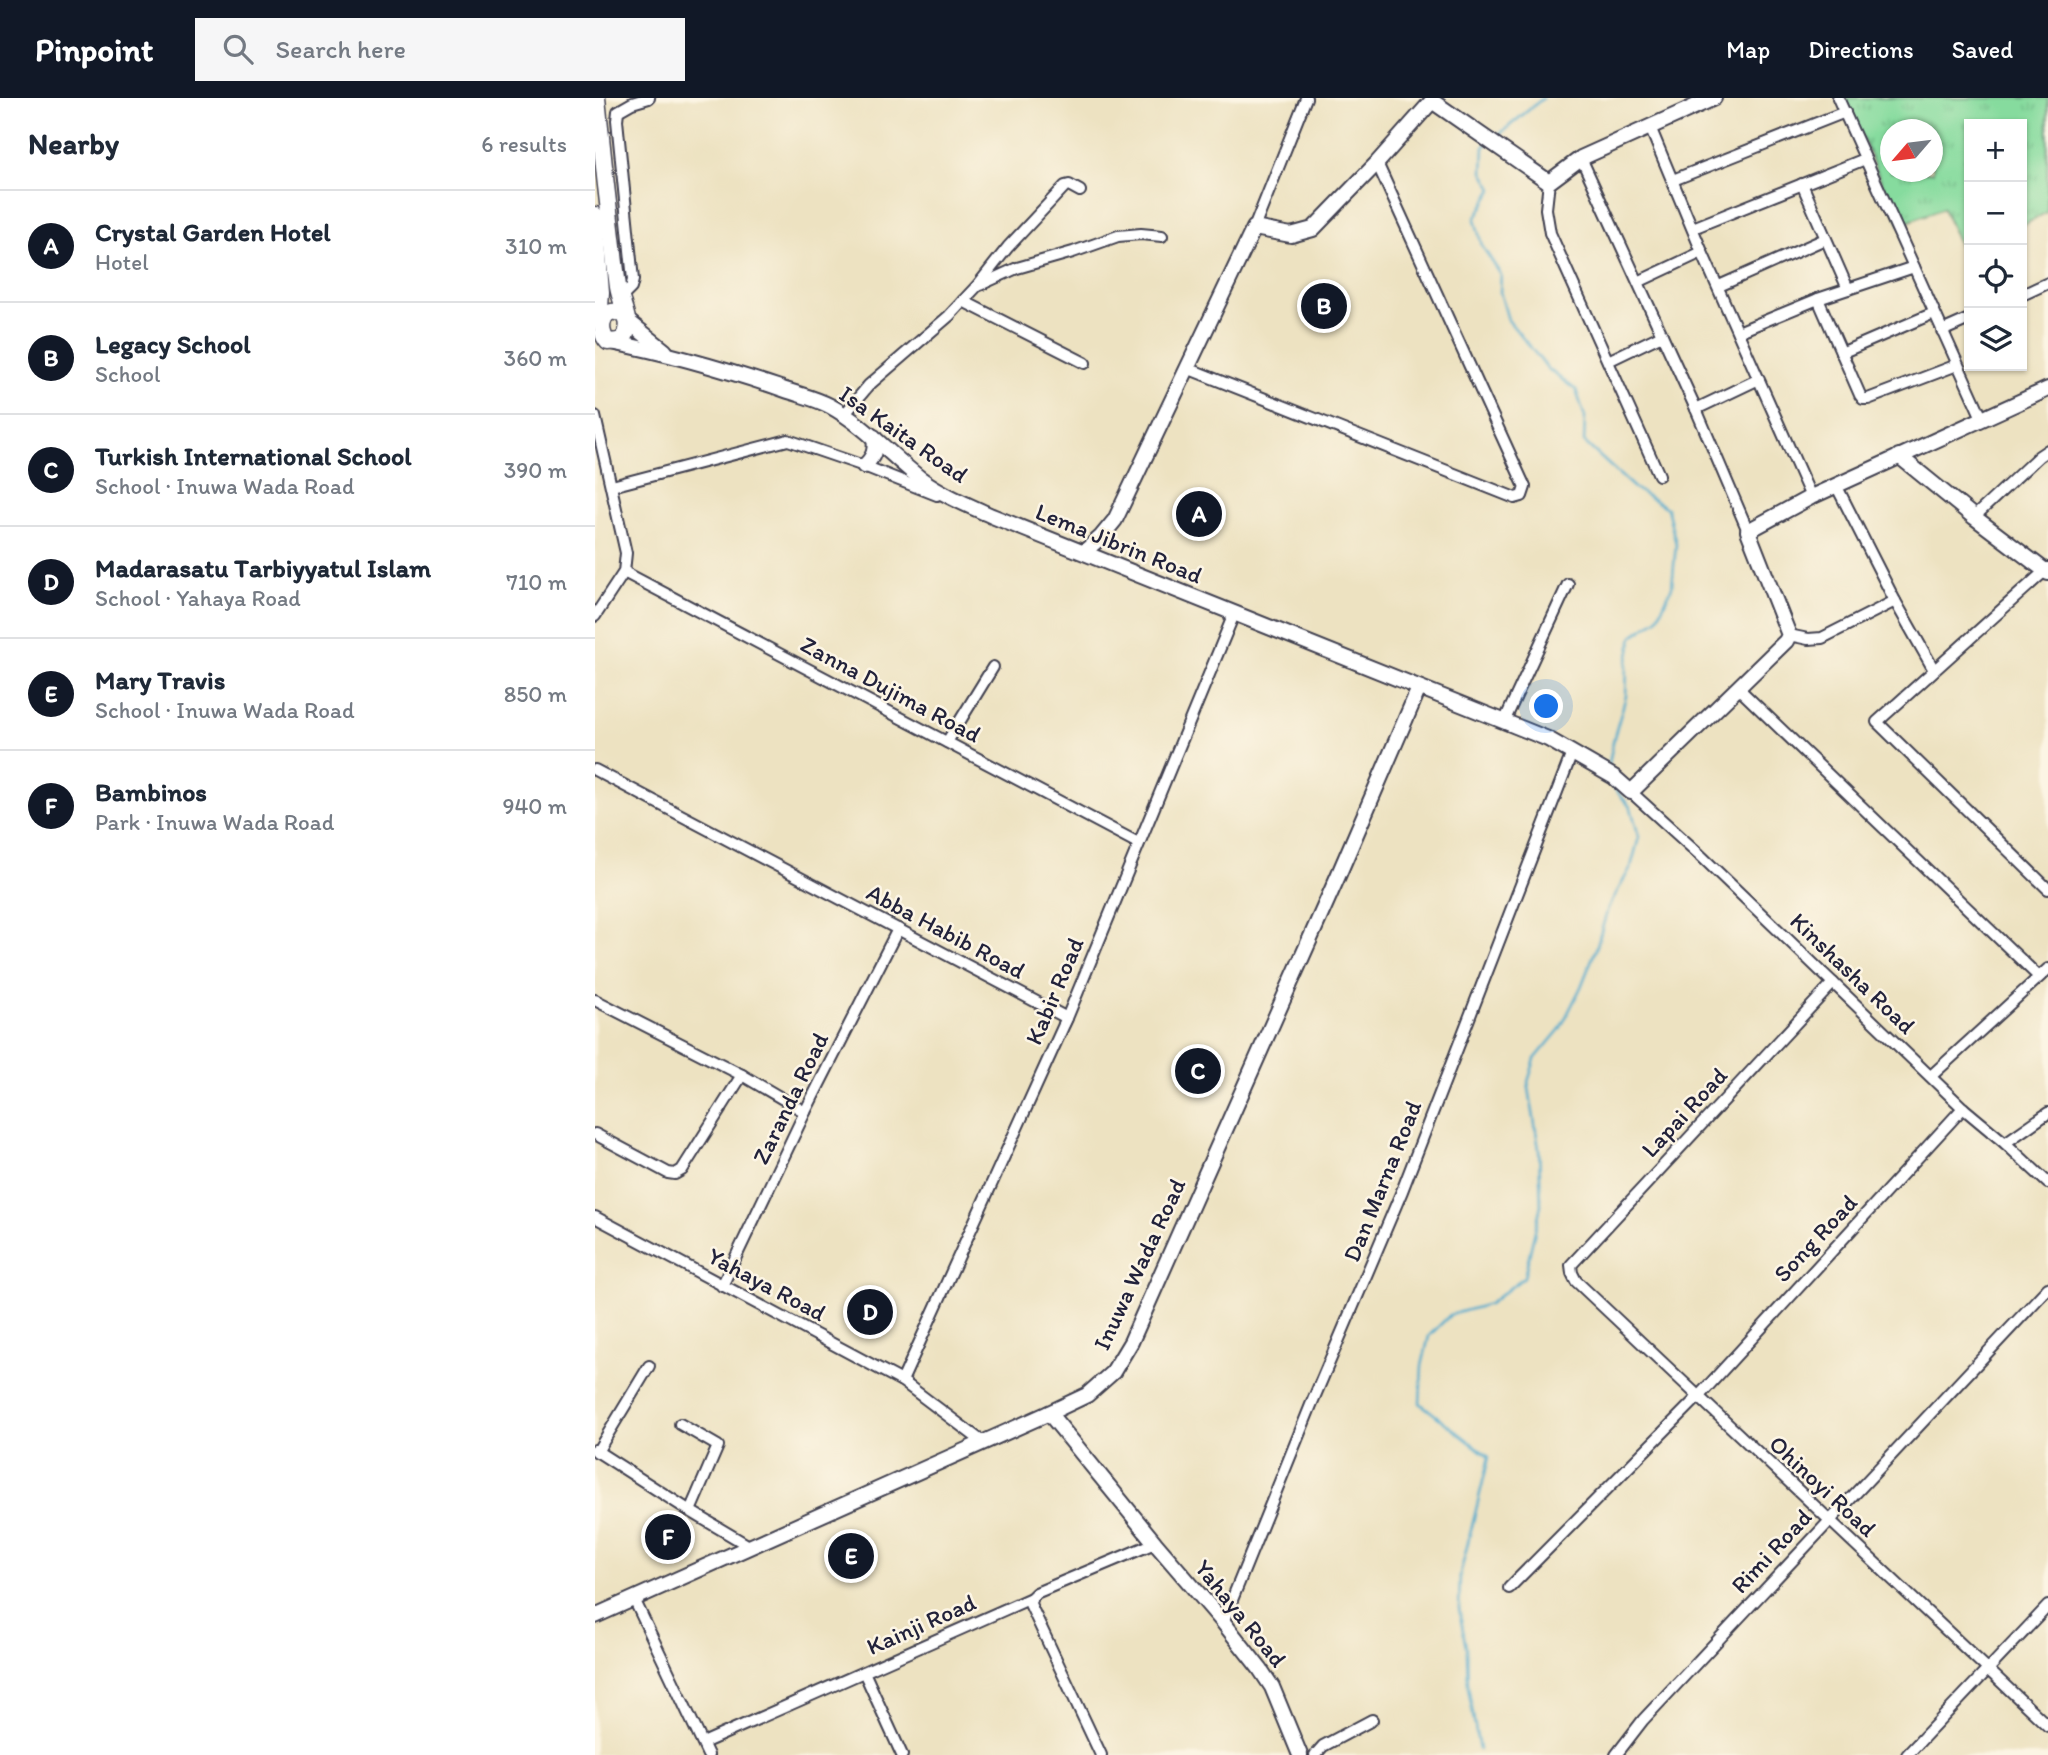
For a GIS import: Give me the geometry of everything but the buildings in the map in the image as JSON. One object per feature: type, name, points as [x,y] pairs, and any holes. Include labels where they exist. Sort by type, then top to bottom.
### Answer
[{"type":"main road","points":[[595,215],[601,293],[597,325],[606,344],[624,339],[627,335],[627,319],[620,299],[607,205],[597,98]]},
{"type":"main road","points":[[597,325],[602,316],[611,312],[621,313],[627,319]]},
{"type":"street","points":[[620,299],[631,288],[633,280],[618,111],[649,98]]},
{"type":"street","points":[[1084,552],[1115,520],[1254,228],[1306,98]]},
{"type":"street","points":[[1659,475],[1550,233],[1546,209],[1549,182],[1581,158],[1714,98]]},
{"type":"street","points":[[1839,98],[1982,418]]},
{"type":"street","points":[[1254,228],[1291,235],[1313,229],[1377,163],[1431,99],[1549,182]]},
{"type":"street","points":[[1672,180],[1845,112]]},
{"type":"street","points":[[1650,127],[1702,252],[1811,497]]},
{"type":"street","points":[[1581,158],[1696,409],[1789,635]]},
{"type":"street","points":[[1693,228],[1865,159]]},
{"type":"street","points":[[1187,368],[1514,498],[1522,496],[1525,487],[1377,163]]},
{"type":"street","points":[[844,415],[869,385],[963,301],[1008,247],[1065,186],[1069,184],[1080,191]]},
{"type":"street","points":[[1802,184],[1847,289]]},
{"type":"street","points":[[977,286],[1017,268],[1118,236],[1162,236]]},
{"type":"street","points":[[1719,286],[1825,239]]},
{"type":"street","points":[[1638,282],[1702,252]]},
{"type":"street","points":[[1738,332],[1818,299],[1913,267]]},
{"type":"street","points":[[2027,293],[2048,283]]},
{"type":"street","points":[[1818,299],[1863,399],[1957,366]]},
{"type":"street","points":[[963,301],[1085,363]]},
{"type":"street","points":[[1841,353],[1934,313]]},
{"type":"street","name":"Isa Kaita Road","points":[[627,319],[669,354]]},
{"type":"street","points":[[1942,331],[1964,320]]},
{"type":"street","points":[[1608,361],[1662,335]]},
{"type":"street","name":"Isa Kaita Road","points":[[606,344],[669,354],[739,374],[828,405],[859,424],[924,481],[948,496],[992,516]]},
{"type":"street","points":[[1696,409],[1759,379]]},
{"type":"street","points":[[1748,531],[1836,485],[2048,389]]},
{"type":"street","points":[[595,416],[626,553],[624,572],[595,616]]},
{"type":"street","points":[[864,466],[874,455],[874,437]]},
{"type":"street","name":"Lema Jibrin Road","points":[[612,486],[788,440],[864,466],[1084,552],[1548,739],[1614,777],[1631,792]]},
{"type":"street","points":[[1974,517],[2048,450]]},
{"type":"street","points":[[1899,456],[1974,517],[2047,571],[1877,722],[2048,890]]},
{"type":"street","points":[[1836,485],[1895,601],[1934,670]]},
{"type":"street","name":"Zanna Dujima Road","points":[[624,572],[1138,843]]},
{"type":"street","points":[[1504,722],[1568,584]]},
{"type":"street","points":[[1789,635],[1808,639],[1822,638],[1895,601]]},
{"type":"street","name":"Kabir Road","points":[[902,1381],[1067,1018],[1234,614]]},
{"type":"street","points":[[1631,792],[1789,635]]},
{"type":"street","points":[[947,742],[993,667]]},
{"type":"street","points":[[1737,687],[2038,976]]},
{"type":"street","name":"Inuwa Wada Road","points":[[595,1616],[1049,1413],[1087,1395],[1113,1372],[1131,1342],[1419,688]]},
{"type":"street","name":"Dan Marna Road","points":[[1223,1622],[1402,1191],[1572,753]]},
{"type":"street","name":"Abba Habib Road","points":[[595,770],[1067,1018]]},
{"type":"street","name":"Kinshasha Road","points":[[1631,792],[1963,1108],[2048,1183]]},
{"type":"street","name":"Zaranda Road","points":[[722,1286],[805,1112],[898,929]]},
{"type":"street","points":[[1931,1076],[2048,969]]},
{"type":"street","name":"Lapai Road","points":[[1572,1273],[1571,1265],[1833,983]]},
{"type":"street","points":[[595,1000],[742,1075],[805,1112]]},
{"type":"street","points":[[954,1274],[1067,1018]]},
{"type":"street","points":[[595,1134],[668,1173],[675,1174],[682,1170],[742,1075]]},
{"type":"street","name":"Song Road","points":[[1509,1588],[1698,1397],[1963,1108]]},
{"type":"street","points":[[2005,1143],[2048,1113]]},
{"type":"street","name":"Yahaya Road","points":[[595,1217],[902,1381],[984,1443]]},
{"type":"street","name":"Ohinoyi Road","points":[[1572,1273],[1576,1281],[2048,1726]]},
{"type":"street","name":"Rimi Road","points":[[1616,1755],[1643,1720],[2048,1288]]},
{"type":"street","points":[[649,1366],[596,1451],[749,1546]]},
{"type":"street","name":"Yahaya Road","points":[[1049,1413],[1223,1622],[1272,1687],[1300,1755]]},
{"type":"street","points":[[680,1424],[717,1446],[690,1511]]},
{"type":"street","name":"Kainji Road","points":[[702,1743],[1031,1598],[1036,1593],[1155,1543]]},
{"type":"street","points":[[1031,1598],[1030,1604],[1101,1755]]},
{"type":"street","points":[[634,1599],[708,1755]]},
{"type":"street","points":[[1907,1755],[2048,1606]]},
{"type":"street","points":[[864,1672],[902,1755]]},
{"type":"street","points":[[1315,1755],[1323,1746],[1372,1720]]},
{"type":"green space","points":[[1845,98],[2048,98],[2047,212],[2027,223],[2027,119],[1964,119],[1964,256],[1943,208],[1900,225],[1881,182],[1943,182],[1943,119],[1880,119],[1880,179]]},
{"type":"waterway","points":[[1495,138],[1543,98]]},
{"type":"waterway","points":[[1487,144],[1484,147],[1483,172],[1493,189],[1475,219],[1482,246],[1501,275],[1500,292],[1508,320],[1548,369],[1576,390],[1585,417],[1584,442],[1634,488],[1667,508],[1676,544],[1672,587],[1657,619],[1633,636],[1627,665],[1626,696],[1608,769]]},
{"type":"waterway","points":[[1479,1750],[1459,1609],[1460,1575],[1489,1457],[1420,1403],[1422,1366],[1429,1336],[1450,1315],[1489,1304],[1524,1277],[1541,1205],[1539,1149],[1528,1082],[1535,1059],[1560,1029],[1581,987],[1608,908],[1631,867],[1639,837],[1631,808],[1609,782]]},
{"type":"place","name":"Legacy School","points":[[1324,306]]},
{"type":"place","name":"Crystal Garden Hotel","points":[[1199,514]]},
{"type":"place","name":"Turkish International School","points":[[1198,1071]]},
{"type":"place","name":"Madarasatu Tarbiyyatul Islam","points":[[870,1312]]},
{"type":"place","name":"Bambinos","points":[[668,1537]]},
{"type":"place","name":"Mary Travis","points":[[851,1556]]}]
